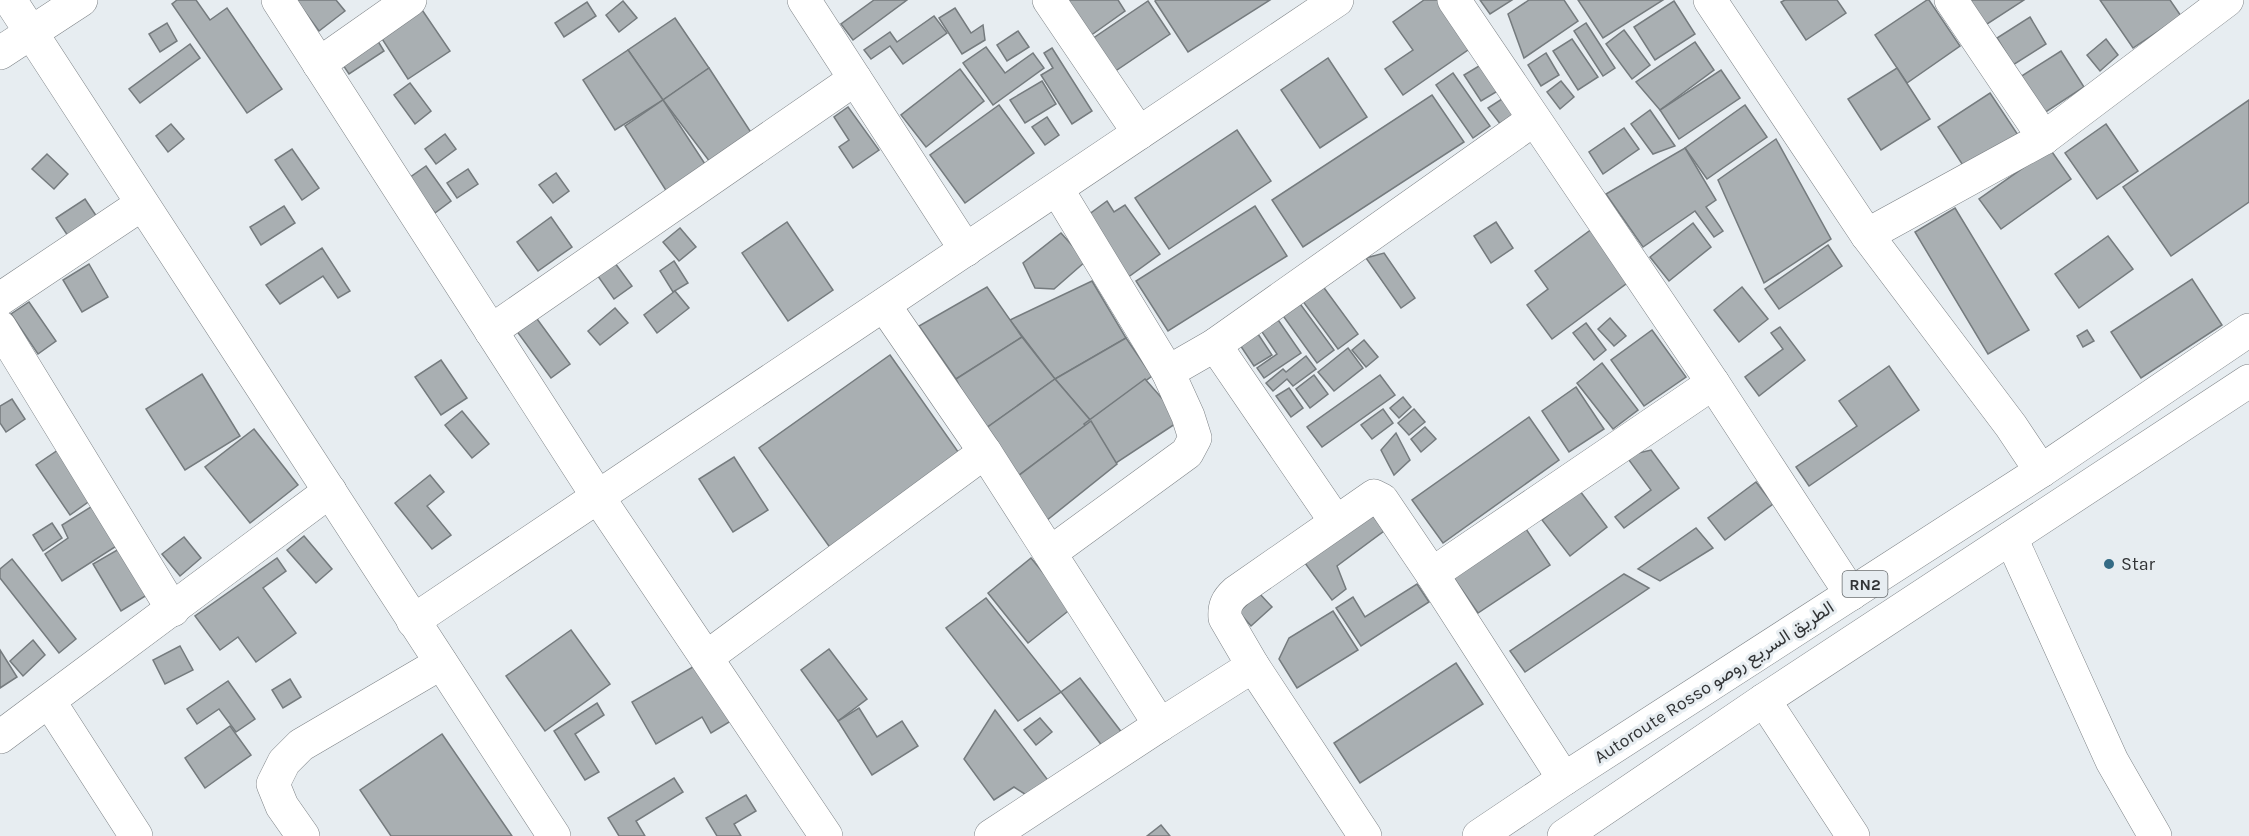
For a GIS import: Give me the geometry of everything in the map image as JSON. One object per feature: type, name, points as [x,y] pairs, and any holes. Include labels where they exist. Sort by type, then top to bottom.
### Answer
[{"type":"main road","points":[[10,0],[554,836]]},
{"type":"main road","points":[[0,53],[81,0]]},
{"type":"main road","points":[[278,0],[598,496],[826,836]]},
{"type":"main road","points":[[319,64],[410,0]]},
{"type":"main road","points":[[804,0],[966,250]]},
{"type":"main road","points":[[1048,0],[1139,133]]},
{"type":"main road","points":[[413,621],[1337,0]]},
{"type":"main road","points":[[1454,0],[1713,383],[1851,594]]},
{"type":"main road","points":[[1710,0],[1867,235],[2011,426],[2041,471]]},
{"type":"main road","points":[[1951,0],[2044,138]]},
{"type":"main road","points":[[1867,235],[2044,138],[2216,3]]},
{"type":"main road","points":[[491,331],[855,79]]},
{"type":"main road","points":[[1168,372],[1215,345],[1533,120]]},
{"type":"main road","points":[[1050,553],[1187,453],[1195,438],[1188,416],[1168,372],[1057,189]]},
{"type":"main road","points":[[0,299],[142,204]]},
{"type":"main road","points":[[884,305],[985,452],[1160,724]]},
{"type":"main road","points":[[0,327],[172,609]]},
{"type":"main road","name":"Autoroute Rosso الطريق السريع روصو","points":[[1479,836],[2041,471],[2249,330]]},
{"type":"main road","points":[[1215,345],[1336,522]]},
{"type":"main road","name":"RN2","points":[[1564,836],[1764,700],[2249,381]]},
{"type":"main road","points":[[1432,574],[1713,383]]},
{"type":"main road","points":[[706,657],[985,452]]},
{"type":"main road","points":[[0,737],[330,491]]},
{"type":"main road","points":[[1365,836],[1253,666],[1226,618],[1224,610],[1228,600],[1286,556],[1374,496],[1382,500],[1432,574],[1564,779]]},
{"type":"main road","points":[[2011,538],[2112,761],[2155,836]]},
{"type":"main road","points":[[303,836],[282,806],[273,784],[284,762],[301,746],[441,663]]},
{"type":"main road","points":[[991,836],[1160,724],[1253,666]]},
{"type":"main road","points":[[1764,700],[1852,836]]},
{"type":"main road","points":[[49,701],[136,836]]},
{"type":"building","points":[[177,0],[196,0],[210,20],[227,8],[282,89],[247,113],[172,4]]},
{"type":"building","points":[[296,0],[336,0],[345,11],[319,31]]},
{"type":"building","points":[[874,0],[907,0],[853,40],[841,24]]},
{"type":"building","points":[[1066,0],[1118,0],[1125,11],[1090,36]]},
{"type":"building","points":[[1156,0],[1270,0],[1188,52]]},
{"type":"building","points":[[1424,0],[1448,0],[1478,43],[1403,95],[1385,69],[1413,50],[1393,22]]},
{"type":"building","points":[[1480,0],[1512,0],[1490,14]]},
{"type":"building","points":[[1529,0],[1564,0],[1578,21],[1524,58],[1508,14]]},
{"type":"building","points":[[1578,0],[1663,0],[1603,38]]},
{"type":"building","points":[[1785,0],[1837,0],[1846,13],[1806,40],[1781,2]]},
{"type":"building","points":[[1927,0],[1960,46],[1907,83],[1875,35]]},
{"type":"building","points":[[1963,0],[2024,0],[1981,28]]},
{"type":"building","points":[[2100,0],[2170,0],[2181,16],[2133,48]]},
{"type":"building","points":[[416,1],[450,51],[408,79],[375,28]]},
{"type":"building","points":[[623,1],[637,18],[619,32],[606,15]]},
{"type":"building","points":[[1148,1],[1170,34],[1114,72],[1092,39]]},
{"type":"building","points":[[1674,1],[1695,34],[1655,60],[1634,27]]},
{"type":"building","points":[[587,2],[596,16],[564,37],[555,23]]},
{"type":"building","points":[[955,8],[971,33],[983,25],[985,40],[962,54],[939,18]]},
{"type":"building","points":[[934,16],[947,33],[903,64],[890,46],[871,59],[864,50],[890,32],[897,42]]},
{"type":"building","points":[[2030,17],[2046,44],[2013,65],[1997,38]]},
{"type":"building","points":[[675,18],[709,68],[663,100],[628,50]]},
{"type":"building","points":[[167,23],[177,41],[160,52],[149,34]]},
{"type":"building","points":[[1586,23],[1615,68],[1603,76],[1574,31]]},
{"type":"building","points":[[1624,30],[1650,65],[1632,79],[1606,44]]},
{"type":"building","points":[[1018,31],[1029,47],[1007,61],[997,45]]},
{"type":"building","points":[[373,33],[384,51],[349,74],[337,56]]},
{"type":"building","points":[[1572,39],[1598,77],[1578,90],[1553,51]]},
{"type":"building","points":[[2106,39],[2118,55],[2100,71],[2087,55]]},
{"type":"building","points":[[1695,42],[1714,70],[1660,110],[1636,82]]},
{"type":"building","points":[[190,44],[200,58],[140,103],[129,89]]},
{"type":"building","points":[[986,47],[1005,73],[1033,53],[1044,68],[993,105],[963,63]]},
{"type":"building","points":[[1052,48],[1092,111],[1072,124],[1041,75],[1053,68],[1044,53]]},
{"type":"building","points":[[628,50],[663,100],[615,130],[583,80]]},
{"type":"building","points":[[2061,51],[2084,87],[2041,115],[2017,79]]},
{"type":"building","points":[[1546,53],[1559,75],[1541,86],[1528,65]]},
{"type":"building","points":[[1328,58],[1367,117],[1320,148],[1281,90]]},
{"type":"building","points":[[1484,63],[1501,89],[1481,101],[1464,75]]},
{"type":"building","points":[[709,68],[752,134],[710,162],[663,100]]},
{"type":"building","points":[[1897,68],[1930,119],[1881,150],[1848,99]]},
{"type":"building","points":[[960,69],[984,101],[926,147],[901,115]]},
{"type":"building","points":[[1721,70],[1740,98],[1679,139],[1660,110]]},
{"type":"building","points":[[1453,73],[1490,126],[1473,138],[1436,85]]},
{"type":"building","points":[[1042,81],[1056,104],[1025,123],[1010,100]]},
{"type":"building","points":[[1561,81],[1574,97],[1560,109],[1547,92]]},
{"type":"building","points":[[410,83],[431,111],[415,124],[394,95]]},
{"type":"building","points":[[1990,93],[2018,135],[1966,170],[1938,127]]},
{"type":"building","points":[[1432,95],[1464,142],[1303,247],[1272,200]]},
{"type":"building","points":[[1505,97],[1516,113],[1501,125],[1488,108]]},
{"type":"building","points":[[663,100],[707,167],[667,192],[625,126]]},
{"type":"building","points":[[2249,100],[2249,202],[2171,256],[2123,187]]},
{"type":"building","points":[[999,105],[1034,153],[965,203],[930,155]]},
{"type":"building","points":[[1745,105],[1767,137],[1707,179],[1685,148]]},
{"type":"building","points":[[848,107],[879,150],[853,168],[839,147],[849,140],[834,117]]},
{"type":"building","points":[[1650,110],[1675,146],[1653,154],[1631,124]]},
{"type":"building","points":[[1047,117],[1059,135],[1045,145],[1032,127]]},
{"type":"building","points":[[171,124],[184,139],[168,152],[156,136]]},
{"type":"building","points":[[2106,124],[2138,171],[2097,199],[2065,153]]},
{"type":"building","points":[[1624,128],[1639,149],[1603,174],[1589,152]]},
{"type":"building","points":[[1237,130],[1271,181],[1169,249],[1135,198]]},
{"type":"building","points":[[445,134],[456,149],[436,164],[425,149]]},
{"type":"building","points":[[1776,139],[1831,239],[1764,283],[1718,180]]},
{"type":"building","points":[[1685,148],[1716,200],[1706,207],[1723,231],[1714,237],[1695,211],[1643,247],[1606,194]]},
{"type":"building","points":[[292,149],[319,188],[302,200],[275,160]]},
{"type":"building","points":[[2050,149],[2071,179],[2001,229],[1979,199]]},
{"type":"building","points":[[47,154],[68,174],[54,189],[32,169]]},
{"type":"building","points":[[426,166],[451,201],[435,213],[409,178]]},
{"type":"building","points":[[468,169],[478,184],[457,198],[447,183]]},
{"type":"building","points":[[556,173],[569,191],[553,203],[539,185]]},
{"type":"building","points":[[85,199],[101,223],[72,242],[56,218]]},
{"type":"building","points":[[1107,201],[1114,212],[1125,205],[1160,254],[1127,278],[1084,218]]},
{"type":"building","points":[[284,206],[295,223],[261,245],[250,227]]},
{"type":"building","points":[[1255,206],[1287,256],[1168,331],[1136,281]]},
{"type":"building","points":[[1955,208],[2029,330],[1988,354],[1915,232]]},
{"type":"building","points":[[551,217],[572,247],[538,271],[517,242]]},
{"type":"building","points":[[787,222],[833,290],[788,321],[742,253]]},
{"type":"building","points":[[1496,222],[1513,248],[1491,263],[1474,236]]},
{"type":"building","points":[[1600,223],[1638,275],[1552,339],[1527,305],[1548,289],[1535,271]]},
{"type":"building","points":[[1693,223],[1711,247],[1669,281],[1650,257]]},
{"type":"building","points":[[680,228],[696,247],[679,261],[663,242]]},
{"type":"building","points":[[1061,233],[1086,261],[1054,289],[1035,288],[1023,263]]},
{"type":"building","points":[[2108,236],[2133,269],[2079,308],[2055,274]]},
{"type":"building","points":[[1828,245],[1842,266],[1779,309],[1765,289]]},
{"type":"building","points":[[322,248],[350,291],[338,298],[323,276],[280,304],[266,285]]},
{"type":"building","points":[[1384,253],[1415,298],[1401,308],[1366,258]]},
{"type":"building","points":[[612,259],[632,286],[614,299],[595,272]]},
{"type":"building","points":[[674,261],[688,283],[673,292],[660,271]]},
{"type":"building","points":[[89,264],[108,297],[82,312],[63,280]]},
{"type":"building","points":[[2192,279],[2222,325],[2141,378],[2111,332]]},
{"type":"building","points":[[1092,281],[1126,338],[1055,379],[1010,320]]},
{"type":"building","points":[[1319,281],[1358,334],[1338,349],[1299,296]]},
{"type":"building","points":[[987,287],[1022,337],[956,379],[919,326]]},
{"type":"building","points":[[1742,287],[1768,319],[1739,342],[1714,310]]},
{"type":"building","points":[[675,291],[689,308],[657,333],[644,315]]},
{"type":"building","points":[[1298,301],[1334,350],[1317,363],[1281,313]]},
{"type":"building","points":[[29,302],[56,341],[38,354],[11,314]]},
{"type":"building","points":[[615,308],[628,323],[600,345],[588,331]]},
{"type":"building","points":[[532,312],[570,364],[551,378],[513,326]]},
{"type":"building","points":[[1274,314],[1301,353],[1264,378],[1257,368],[1277,354],[1258,326]]},
{"type":"building","points":[[1610,318],[1626,336],[1614,346],[1598,329]]},
{"type":"building","points":[[1586,323],[1606,350],[1594,360],[1573,333]]},
{"type":"building","points":[[1780,327],[1805,360],[1759,396],[1745,377],[1783,349],[1771,333]]},
{"type":"building","points":[[1254,328],[1272,355],[1254,366],[1236,339]]},
{"type":"building","points":[[1652,330],[1686,377],[1644,406],[1611,360]]},
{"type":"building","points":[[2087,330],[2094,341],[2083,347],[2077,336]]},
{"type":"building","points":[[1022,337],[1055,379],[982,431],[956,379]]},
{"type":"building","points":[[1126,338],[1152,376],[1091,421],[1055,379]]},
{"type":"building","points":[[1364,340],[1378,357],[1366,367],[1352,350]]},
{"type":"building","points":[[1348,348],[1363,368],[1334,391],[1318,372]]},
{"type":"building","points":[[890,355],[961,456],[831,549],[759,448]]},
{"type":"building","points":[[1306,356],[1316,369],[1293,386],[1287,379],[1273,391],[1266,383],[1283,369],[1286,372]]},
{"type":"building","points":[[441,360],[467,398],[441,415],[415,377]]},
{"type":"building","points":[[1602,363],[1638,410],[1613,429],[1577,383]]},
{"type":"building","points":[[1889,366],[1919,410],[1809,486],[1796,467],[1857,426],[1839,401]]},
{"type":"building","points":[[202,374],[240,436],[185,470],[146,409]]},
{"type":"building","points":[[1314,375],[1328,394],[1310,408],[1296,389]]},
{"type":"building","points":[[1380,375],[1395,395],[1322,447],[1307,427]]},
{"type":"building","points":[[1055,379],[1091,421],[1014,479],[982,431]]},
{"type":"building","points":[[1145,379],[1181,420],[1110,467],[1084,424]]},
{"type":"building","points":[[1576,387],[1604,429],[1569,452],[1542,411]]},
{"type":"building","points":[[1289,388],[1303,408],[1291,417],[1276,396]]},
{"type":"building","points":[[1403,397],[1411,407],[1399,418],[1390,408]]},
{"type":"building","points":[[12,399],[25,419],[6,432],[0,423],[0,406]]},
{"type":"building","points":[[1383,409],[1393,423],[1372,439],[1361,425]]},
{"type":"building","points":[[1414,409],[1425,422],[1409,435],[1398,423]]},
{"type":"building","points":[[462,411],[489,444],[472,458],[445,425]]},
{"type":"building","points":[[1529,417],[1559,460],[1443,543],[1412,500]]},
{"type":"building","points":[[1091,421],[1117,464],[1046,521],[1014,479]]},
{"type":"building","points":[[1425,427],[1436,439],[1421,452],[1411,439]]},
{"type":"building","points":[[254,429],[298,485],[250,523],[205,467]]},
{"type":"building","points":[[1396,433],[1410,460],[1394,475],[1381,450]]},
{"type":"building","points":[[58,450],[91,500],[70,515],[36,465]]},
{"type":"building","points":[[1651,450],[1679,488],[1624,528],[1615,517],[1651,490],[1626,456]]},
{"type":"building","points":[[734,457],[768,510],[733,532],[699,479]]},
{"type":"building","points":[[430,475],[444,492],[427,506],[451,535],[432,549],[395,503]]},
{"type":"building","points":[[1756,482],[1773,504],[1725,540],[1708,518]]},
{"type":"building","points":[[1580,491],[1607,527],[1570,556],[1542,520]]},
{"type":"building","points":[[94,505],[118,545],[62,581],[45,554],[68,538],[62,525]]},
{"type":"building","points":[[1369,510],[1384,531],[1337,566],[1346,589],[1332,600],[1302,559]]},
{"type":"building","points":[[52,523],[62,538],[43,551],[33,535]]},
{"type":"building","points":[[1524,526],[1550,565],[1478,613],[1451,574]]},
{"type":"building","points":[[1696,528],[1713,548],[1660,581],[1638,569]]},
{"type":"building","points":[[304,536],[332,569],[316,583],[287,550]]},
{"type":"building","points":[[184,537],[201,558],[180,576],[162,554]]},
{"type":"building","points":[[119,549],[147,595],[121,611],[93,564]]},
{"type":"building","points":[[277,558],[286,571],[263,588],[296,633],[256,662],[238,637],[220,650],[195,616]]},
{"type":"building","points":[[1031,558],[1072,608],[1028,643],[988,593]]},
{"type":"building","points":[[12,559],[76,639],[59,653],[0,578],[0,569]]},
{"type":"building","points":[[1624,574],[1649,588],[1525,672],[1510,651]]},
{"type":"building","points":[[1417,584],[1429,602],[1361,646],[1336,608],[1353,597],[1365,617]]},
{"type":"building","points":[[1259,593],[1272,607],[1251,626],[1239,612]]},
{"type":"building","points":[[986,598],[1061,692],[1018,721],[946,628]]},
{"type":"building","points":[[1333,611],[1358,650],[1297,688],[1279,659],[1289,638]]},
{"type":"building","points":[[571,630],[610,684],[545,731],[506,676]]},
{"type":"building","points":[[33,640],[45,655],[23,676],[10,661]]},
{"type":"building","points":[[180,646],[193,670],[165,684],[153,660]]},
{"type":"building","points":[[829,649],[867,699],[838,721],[801,670]]},
{"type":"building","points":[[0,650],[17,677],[0,688]]},
{"type":"building","points":[[1456,663],[1483,704],[1360,783],[1334,743]]},
{"type":"building","points":[[698,664],[731,721],[711,733],[702,717],[656,744],[632,702]]},
{"type":"building","points":[[1080,678],[1126,738],[1103,747],[1061,692]]},
{"type":"building","points":[[290,679],[301,697],[283,708],[272,690]]},
{"type":"building","points":[[228,681],[255,719],[236,732],[219,709],[197,724],[187,709]]},
{"type":"building","points":[[597,703],[604,715],[575,734],[599,772],[585,780],[554,731]]},
{"type":"building","points":[[859,708],[877,737],[902,721],[918,746],[872,775],[838,721]]},
{"type":"building","points":[[995,710],[1050,783],[1031,798],[1014,787],[994,800],[964,759]]},
{"type":"building","points":[[1040,718],[1052,732],[1036,745],[1024,730]]},
{"type":"building","points":[[230,726],[251,755],[205,788],[185,758]]},
{"type":"building","points":[[442,734],[512,836],[391,836],[360,790]]},
{"type":"building","points":[[674,778],[683,792],[636,821],[645,836],[619,836],[608,818]]},
{"type":"building","points":[[746,795],[756,811],[734,824],[741,836],[717,836],[706,818]]},
{"type":"building","points":[[1161,825],[1170,836],[1147,836]]},
{"type":"place","name":"Star","points":[[2109,564]]}]
